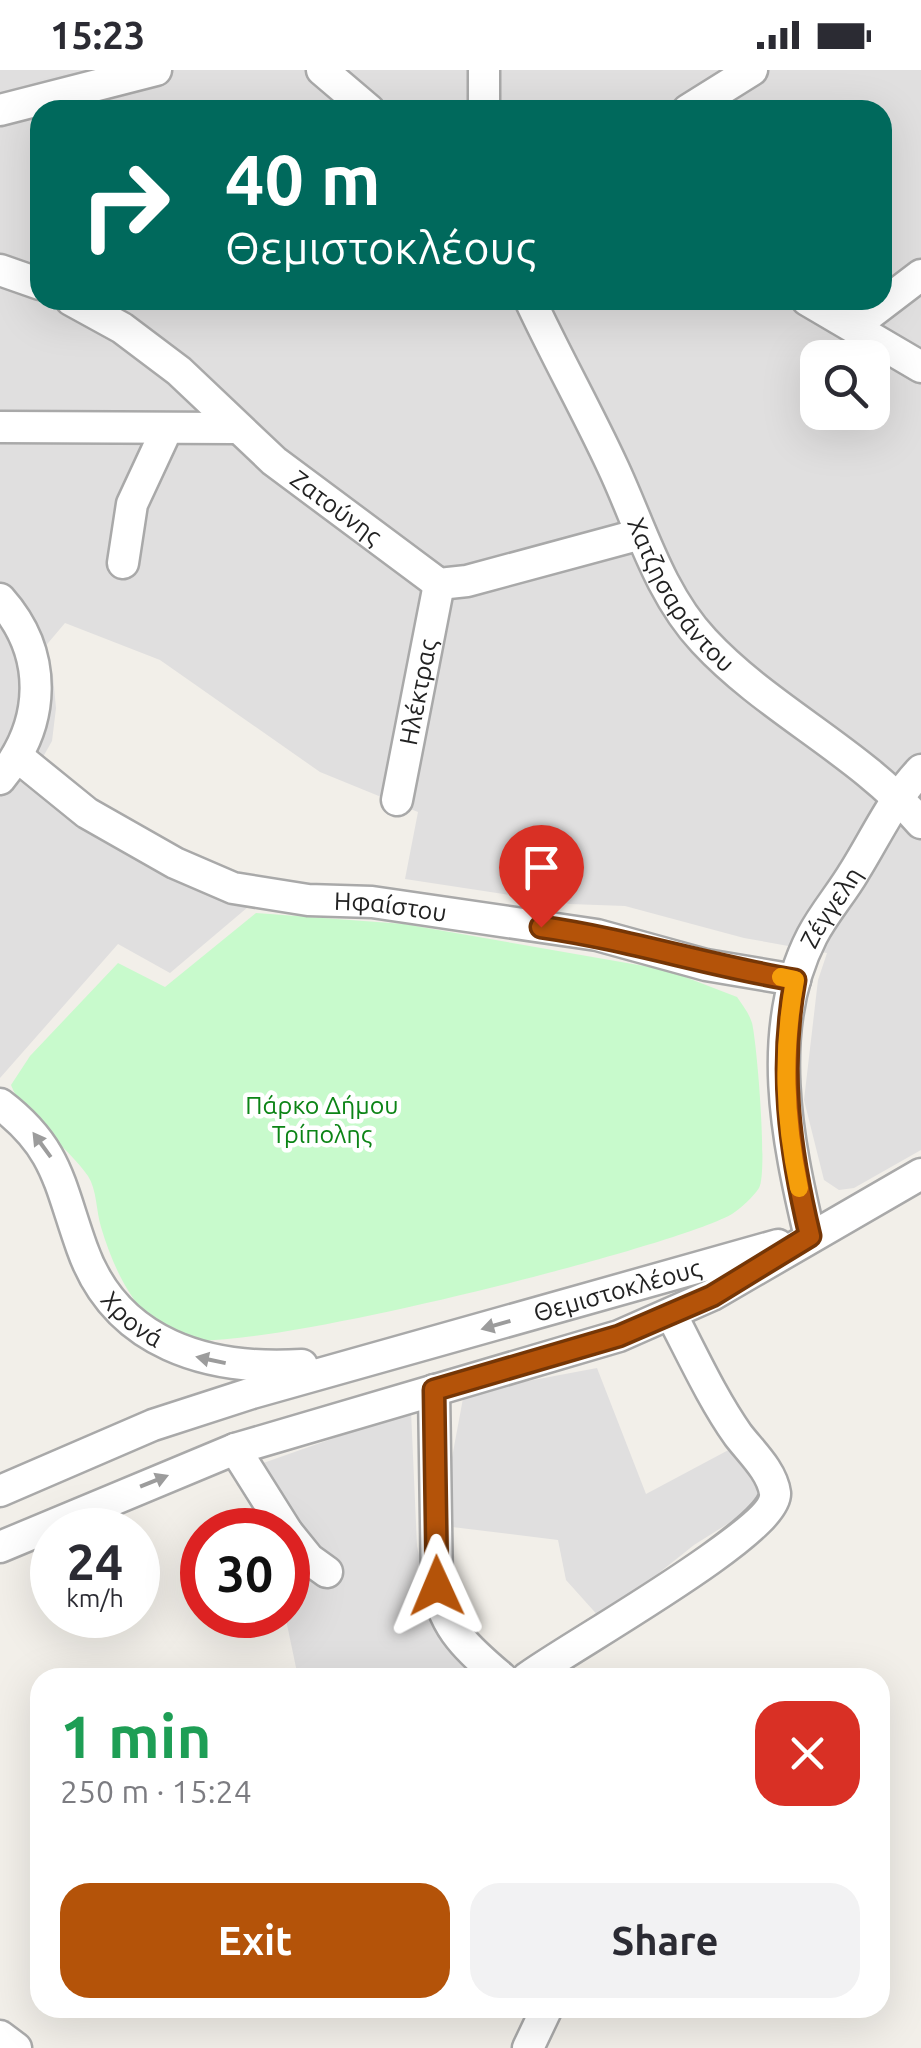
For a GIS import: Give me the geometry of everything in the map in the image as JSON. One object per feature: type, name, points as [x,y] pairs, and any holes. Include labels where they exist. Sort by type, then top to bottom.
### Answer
[{"type":"street","points":[[39,100],[156,70]]},
{"type":"street","points":[[322,70],[357,100]]},
{"type":"street","points":[[484,70],[484,100]]},
{"type":"street","points":[[704,100],[752,70]]},
{"type":"street","points":[[0,110],[30,102]]},
{"type":"street","points":[[0,270],[30,280]]},
{"type":"street","points":[[892,297],[921,275]]},
{"type":"street","name":"Ζατούνης","points":[[89,310],[122,328],[179,370],[234,428],[439,584]]},
{"type":"street","name":"Χατζησαράντου","points":[[535,310],[659,574],[701,638],[758,691],[897,797],[921,822]]},
{"type":"street","points":[[825,310],[921,367]]},
{"type":"street","points":[[854,326],[875,310]]},
{"type":"street","points":[[0,428],[234,428]]},
{"type":"street","points":[[122,562],[132,504],[166,431]]},
{"type":"street","points":[[439,584],[467,582],[642,534]]},
{"type":"street","name":"Ηλέκτρας","points":[[397,800],[439,584]]},
{"type":"street","points":[[0,599],[16,617],[32,650],[38,687],[33,723],[9,768]]},
{"type":"street","name":"Ηφαίστου","points":[[9,768],[175,864],[233,888],[308,900],[372,902],[597,935],[706,965],[795,980]]},
{"type":"street","name":"Ζέγγελη","points":[[810,1236],[784,1095],[785,1037],[795,980],[811,938],[897,797],[921,770]]},
{"type":"street","name":"Χρονά","points":[[0,1104],[41,1140],[56,1166],[93,1275],[139,1329],[168,1348],[233,1364],[303,1365],[377,1356]]},
{"type":"street","points":[[810,1236],[921,1174]]},
{"type":"street","name":"Θεμιστοκλέους","points":[[0,1547],[235,1449],[558,1356],[671,1314],[810,1236]]},
{"type":"street","name":"Θεμιστοκλέους","points":[[0,1491],[153,1426],[377,1356],[810,1236]]},
{"type":"street","points":[[542,1668],[731,1546],[765,1517],[776,1498],[773,1484],[722,1408],[671,1314]]},
{"type":"street","points":[[434,1390],[441,1609],[463,1646],[490,1668]]},
{"type":"street","points":[[235,1449],[271,1508]]},
{"type":"street","points":[[310,1560],[327,1572]]},
{"type":"street","points":[[528,2048],[542,2018]]},
{"type":"street","points":[[0,2036],[16,2048]]},
{"type":"shaded area","points":[[0,70],[921,70],[921,1150],[854,1188],[839,1190],[824,1180],[804,1100],[818,980],[827,953],[744,938],[625,906],[570,904],[405,879],[418,812],[320,772],[160,660],[65,623],[43,649],[53,676],[56,708],[52,741],[34,773],[185,881],[248,907],[170,973],[118,944],[0,1078]]},
{"type":"shaded area","points":[[597,1368],[646,1494],[736,1446],[767,1499],[694,1545],[601,1619],[566,1580],[558,1540],[452,1527],[451,1463],[464,1393]]},
{"type":"shaded area","points":[[411,1411],[417,1546],[434,1625],[467,1668],[296,1668],[290,1638],[310,1638],[310,1508],[259,1508],[246,1469]]},
{"type":"green space","name":"Πάρκο Δήμου Τρίπολης","points":[[256,913],[404,924],[667,970],[737,997],[752,1023],[756,1055],[762,1134],[759,1188],[732,1214],[693,1230],[450,1298],[274,1333],[210,1340],[175,1337],[148,1316],[119,1275],[88,1176],[25,1109],[11,1085],[30,1056],[118,963],[165,987]]},
{"type":"slow traffic","points":[[781,977],[795,980],[785,1037],[784,1095],[799,1188]]},
{"type":"route","points":[[437,1586],[434,1390],[619,1336],[712,1296],[810,1236],[784,1095],[785,1037],[795,980],[706,965],[597,935],[541,927]]}]
